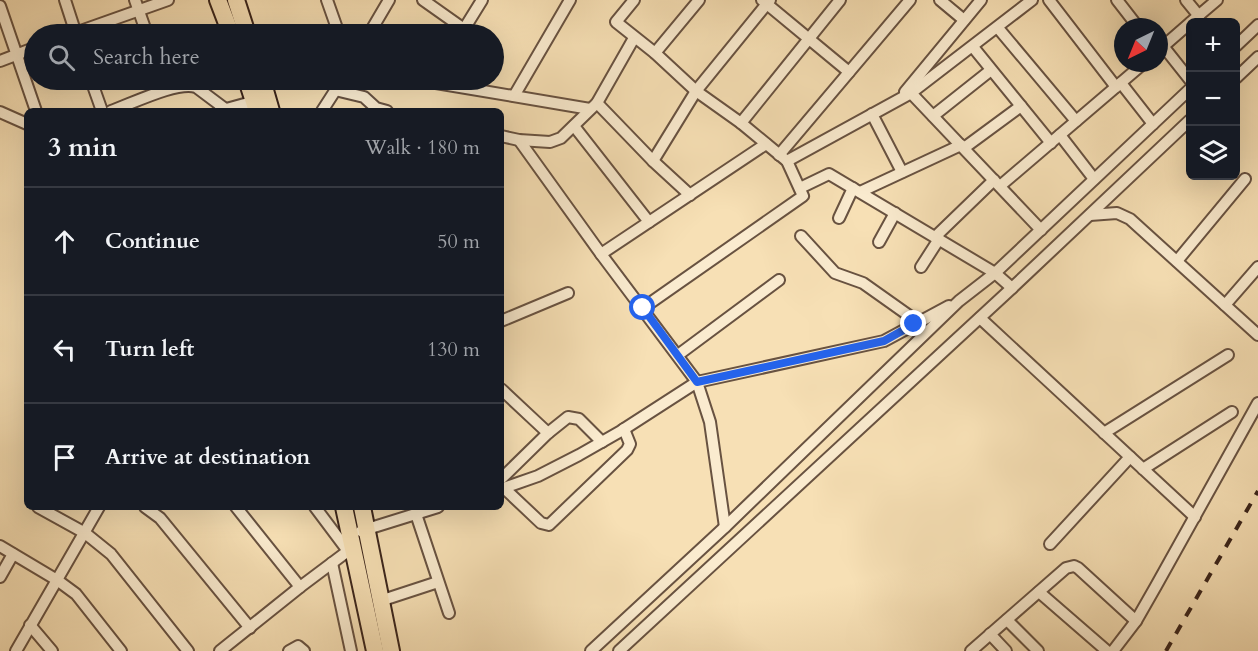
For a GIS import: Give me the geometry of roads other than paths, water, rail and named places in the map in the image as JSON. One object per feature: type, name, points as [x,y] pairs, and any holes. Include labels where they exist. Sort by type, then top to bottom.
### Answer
[{"type":"main road","points":[[218,0],[227,24]]},
{"type":"main road","points":[[236,0],[244,24]]},
{"type":"main road","points":[[253,90],[263,105]]},
{"type":"main road","points":[[262,90],[263,105]]},
{"type":"main road","points":[[344,510],[350,544],[375,651]]},
{"type":"main road","points":[[363,510],[391,651]]},
{"type":"street","points":[[65,0],[72,24]]},
{"type":"street","points":[[96,24],[137,5],[168,0]]},
{"type":"street","points":[[327,0],[335,24]]},
{"type":"street","points":[[375,24],[388,0]]},
{"type":"street","points":[[423,0],[453,24]]},
{"type":"street","points":[[468,24],[482,0]]},
{"type":"street","points":[[514,96],[570,0]]},
{"type":"street","points":[[634,0],[616,22],[655,53],[696,91],[741,123],[783,158],[803,196],[643,308]]},
{"type":"street","points":[[655,53],[699,0]]},
{"type":"street","points":[[741,123],[840,0]]},
{"type":"street","points":[[783,158],[849,72],[910,0]]},
{"type":"street","points":[[940,0],[964,20]]},
{"type":"street","points":[[899,99],[981,0]]},
{"type":"street","points":[[783,158],[911,93],[1032,0]]},
{"type":"street","points":[[1049,0],[1153,124]]},
{"type":"street","points":[[1117,0],[1131,18]]},
{"type":"street","points":[[1186,0],[1192,18]]},
{"type":"street","points":[[1195,18],[1217,0]]},
{"type":"street","points":[[653,161],[696,91],[766,1],[849,72]]},
{"type":"street","points":[[137,5],[144,24]]},
{"type":"street","points":[[0,6],[24,77]]},
{"type":"street","points":[[1240,42],[1258,25]]},
{"type":"street","points":[[1168,42],[1186,26]]},
{"type":"street","points":[[998,28],[1076,121]]},
{"type":"street","points":[[504,137],[519,140],[555,141],[574,126],[593,106],[634,38]]},
{"type":"street","points":[[973,46],[1051,143]]},
{"type":"street","points":[[0,61],[24,52]]},
{"type":"street","points":[[1168,55],[1186,75]]},
{"type":"street","points":[[1240,74],[1258,57]]},
{"type":"street","points":[[933,116],[991,70]]},
{"type":"street","points":[[921,267],[937,238],[997,183],[1051,143],[1133,72]]},
{"type":"street","points":[[28,90],[35,108]]},
{"type":"street","points":[[95,90],[101,108]]},
{"type":"street","points":[[119,108],[169,90]]},
{"type":"street","points":[[199,90],[220,108]]},
{"type":"street","points":[[324,108],[335,90],[362,96],[376,108]]},
{"type":"street","points":[[482,90],[593,106],[690,195]]},
{"type":"street","points":[[911,93],[1041,230]]},
{"type":"street","points":[[591,651],[724,527],[959,301],[995,273],[1186,94]]},
{"type":"street","points":[[238,108],[263,105]]},
{"type":"street","points":[[839,218],[856,190],[963,147],[1021,106]]},
{"type":"street","points":[[0,112],[24,123]]},
{"type":"street","points":[[872,114],[902,172]]},
{"type":"street","points":[[619,651],[1186,125]]},
{"type":"street","points":[[574,126],[649,222]]},
{"type":"street","points":[[1060,135],[1094,179]]},
{"type":"street","points":[[519,140],[697,382],[710,422],[724,527]]},
{"type":"street","points":[[601,254],[766,144]]},
{"type":"street","points":[[800,188],[829,174],[995,273],[1012,288]]},
{"type":"street","points":[[1177,261],[1245,179]]},
{"type":"street","points":[[1090,215],[1110,212],[1122,214],[1258,335]]},
{"type":"street","points":[[879,242],[895,213]]},
{"type":"street","points":[[801,236],[835,273],[863,283],[918,322]]},
{"type":"street","points":[[1225,305],[1258,267]]},
{"type":"street","points":[[678,355],[779,280]]},
{"type":"street","points":[[504,320],[567,293]]},
{"type":"street","points":[[504,484],[538,476],[624,429],[697,382],[884,341],[959,301]]},
{"type":"street","points":[[980,318],[1195,517]]},
{"type":"street","points":[[1104,433],[1228,355]]},
{"type":"street","points":[[504,392],[548,433]]},
{"type":"street","points":[[1113,651],[1136,621],[1258,404]]},
{"type":"street","points":[[1143,470],[1232,412]]},
{"type":"street","points":[[504,483],[548,433],[564,420],[572,417],[582,421],[602,442]]},
{"type":"street","points":[[504,487],[541,523],[549,525],[627,450],[630,444],[624,429]]},
{"type":"street","points":[[1050,544],[1130,457]]},
{"type":"street","points":[[43,510],[85,533],[116,558],[188,651]]},
{"type":"street","points":[[16,651],[97,510]]},
{"type":"street","points":[[150,510],[156,514],[250,628]]},
{"type":"street","points":[[238,510],[300,587]]},
{"type":"street","points":[[318,510],[350,544]]},
{"type":"street","points":[[220,651],[332,563],[367,530],[429,510]]},
{"type":"street","points":[[416,514],[449,613]]},
{"type":"street","points":[[0,546],[57,580],[81,599],[121,651]]},
{"type":"street","points":[[0,577],[13,554]]},
{"type":"street","points":[[332,563],[351,651]]},
{"type":"street","points":[[971,651],[1066,568],[1074,566],[1136,621]]},
{"type":"street","points":[[380,601],[438,582]]},
{"type":"street","points":[[1039,592],[1107,651]]},
{"type":"street","points":[[1007,620],[1038,651]]},
{"type":"street","points":[[30,625],[52,651]]},
{"type":"street","points":[[990,634],[1006,651]]},
{"type":"street","points":[[289,651],[298,646],[304,651]]},
{"type":"railway","points":[[1166,651],[1258,491]]}]
